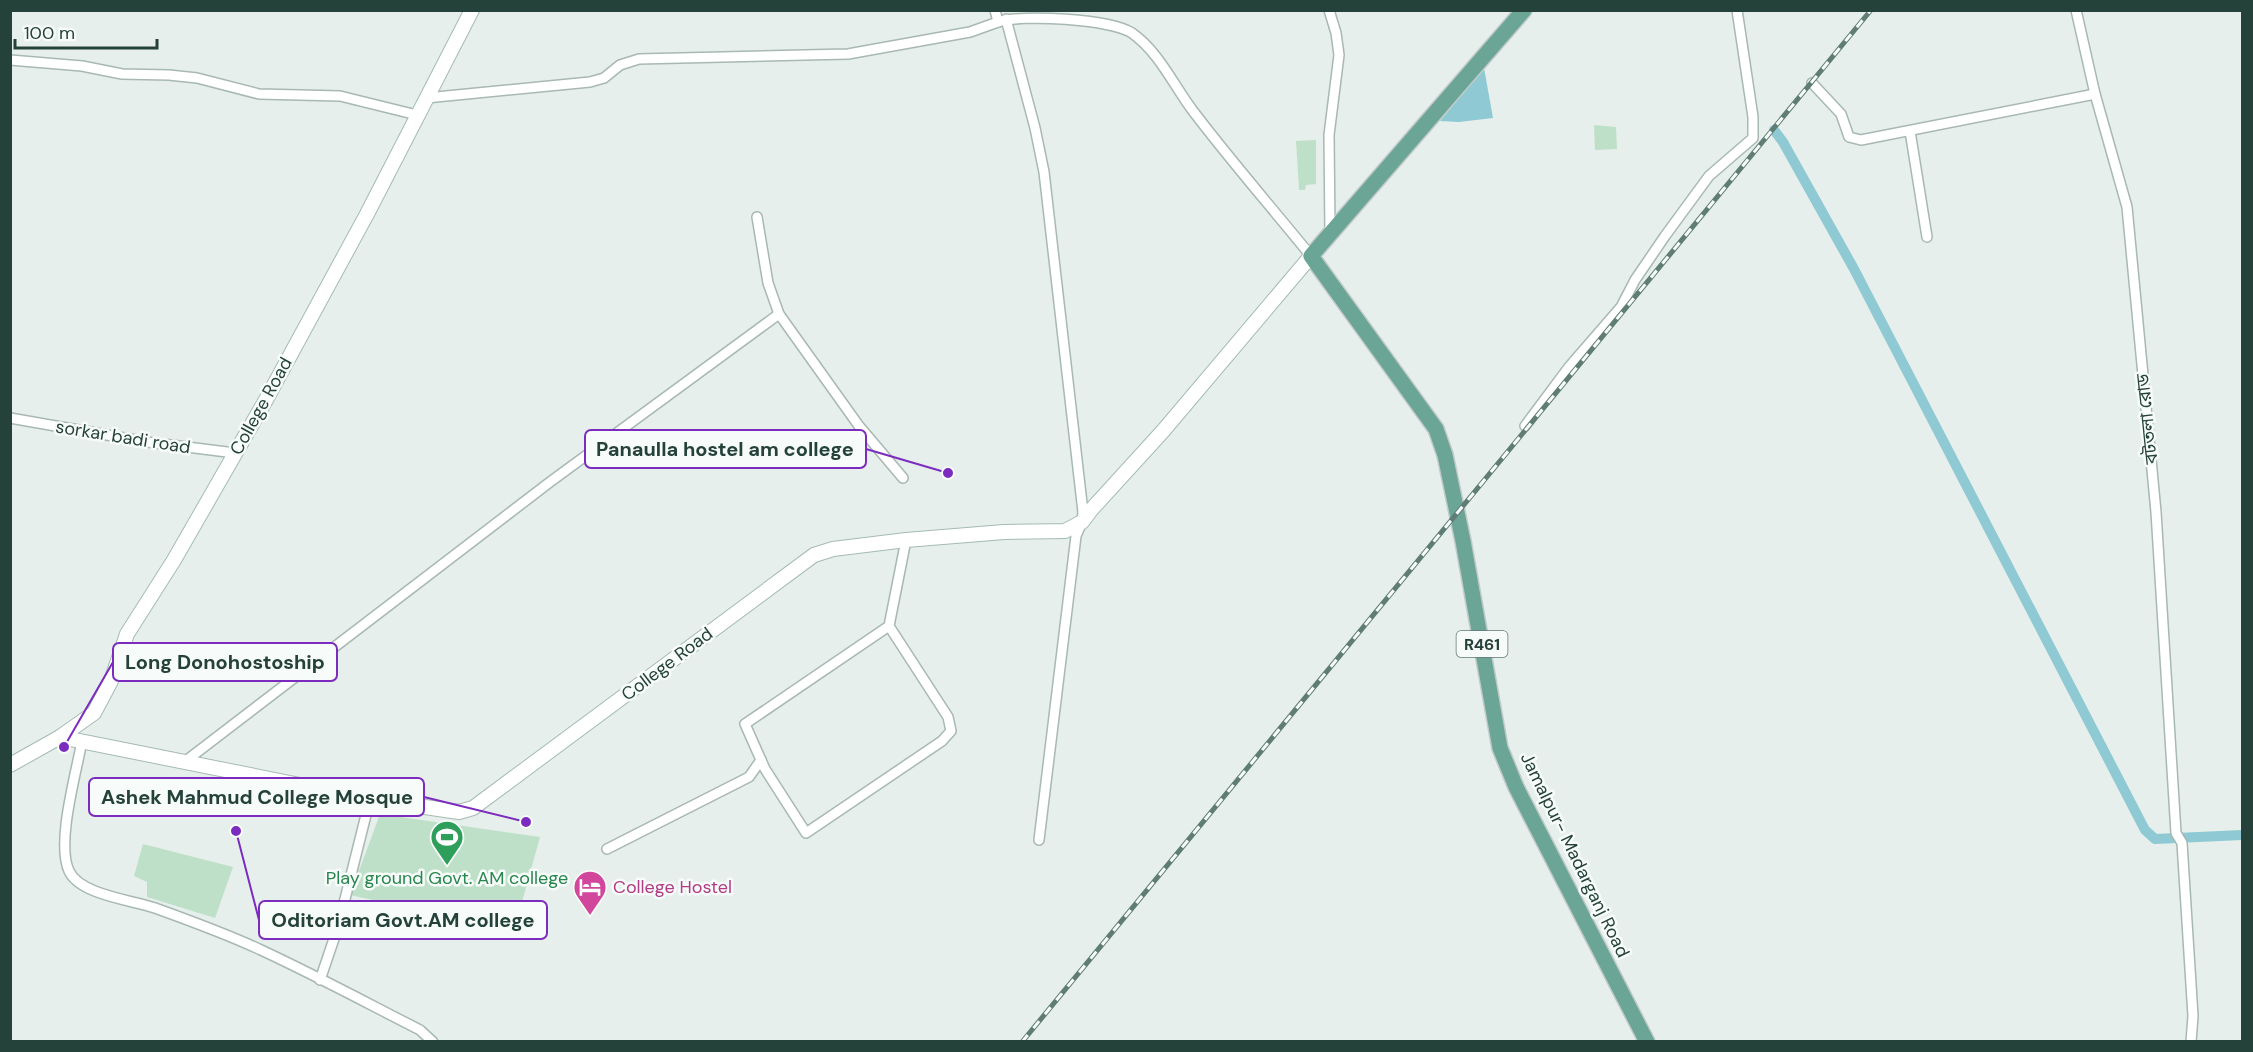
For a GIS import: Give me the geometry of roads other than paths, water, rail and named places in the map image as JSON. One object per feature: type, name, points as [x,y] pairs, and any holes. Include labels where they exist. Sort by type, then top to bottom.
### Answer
[{"type":"main road","name":"College Road","points":[[10,765],[60,737],[94,713],[111,681],[127,634],[174,560],[236,453],[367,214],[472,10]]},
{"type":"main road","points":[[1082,522],[1163,431],[1330,233],[1524,10]]},
{"type":"main road","name":"Jamalpur- Madarganj Road","points":[[1311,256],[1436,429],[1445,455],[1463,541],[1500,748],[1516,788],[1647,1041]]},
{"type":"main road","name":"College Road","points":[[60,737],[370,799],[459,812],[473,808],[814,555],[832,549],[906,540],[1004,532],[1065,531],[1082,522]]},
{"type":"street","points":[[995,10],[1002,21],[1035,128],[1044,172],[1083,512],[1082,522],[1076,536],[1040,840]]},
{"type":"street","points":[[1329,10],[1336,33],[1339,55],[1329,135],[1330,233]]},
{"type":"street","points":[[1525,426],[1569,367],[1621,307],[1635,280],[1710,176],[1754,138],[1737,10]]},
{"type":"street","name":"বটতলা রোড","points":[[2076,10],[2127,207],[2156,512],[2176,833],[2182,843],[2193,1016],[2191,1041]]},
{"type":"street","points":[[426,98],[590,82],[604,78],[620,65],[639,59],[848,54],[970,32],[1002,21],[1055,19],[1092,22],[1129,31],[1147,45],[1194,112],[1311,256]]},
{"type":"street","points":[[10,60],[72,65],[122,74],[197,78],[259,94],[340,96],[417,115]]},
{"type":"street","points":[[1812,82],[1841,114],[1849,137],[1861,140],[2096,94]]},
{"type":"street","points":[[1910,131],[1927,237]]},
{"type":"street","points":[[757,217],[768,283],[779,314],[859,426],[903,478]]},
{"type":"street","points":[[183,763],[550,482],[779,314]]},
{"type":"street","name":"sorkar badi road","points":[[10,418],[147,442],[236,453]]},
{"type":"street","points":[[890,626],[745,724],[771,779],[806,833],[942,741],[951,731],[948,717],[890,626],[906,540]]},
{"type":"street","points":[[82,741],[64,852],[70,873],[78,882],[95,891],[147,906],[261,950],[420,1030],[433,1041]]},
{"type":"street","points":[[607,849],[749,777],[761,760]]},
{"type":"street","points":[[749,777],[771,779]]},
{"type":"street","points":[[320,980],[338,927],[370,799]]},
{"type":"water","points":[[1484,68],[1493,118],[1459,122],[1440,121]]},
{"type":"waterway","points":[[1774,130],[1783,142],[1854,269],[2145,830],[2155,839],[2242,835]]},
{"type":"railway","points":[[1022,1042],[1871,10]]},
{"type":"place","name":"Panaulla hostel am college","points":[[948,473]]},
{"type":"place","name":"Long Donohostoship","points":[[64,747]]},
{"type":"place","name":"Ashek Mahmud College Mosque","points":[[526,822]]},
{"type":"place","name":"Oditoriam Govt.AM college","points":[[236,831]]},
{"type":"place","name":"Play ground Govt. AM college","points":[[447,866]]},
{"type":"place","name":"College Hostel","points":[[590,916]]}]
